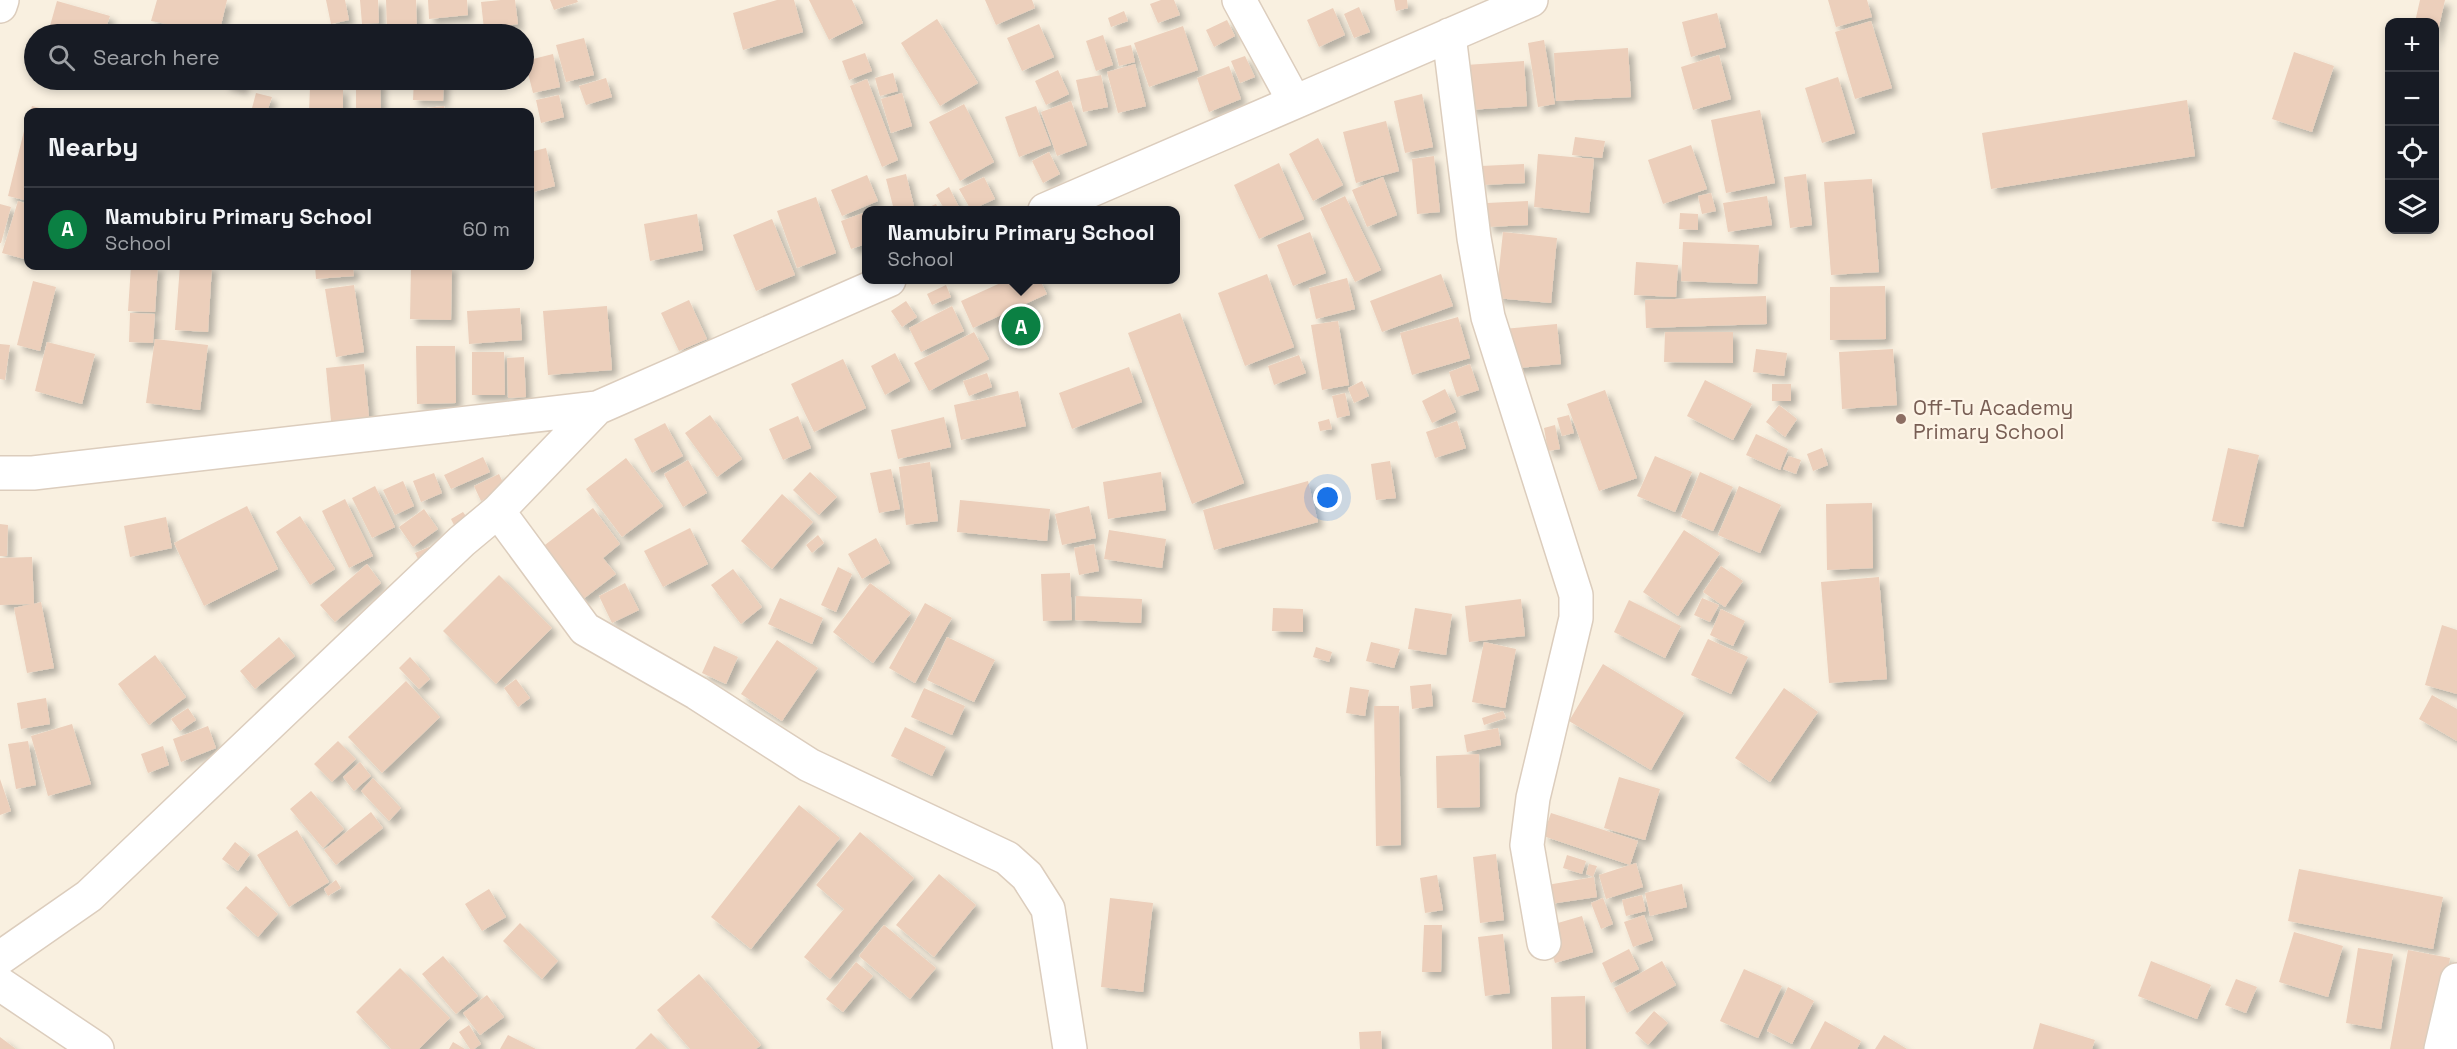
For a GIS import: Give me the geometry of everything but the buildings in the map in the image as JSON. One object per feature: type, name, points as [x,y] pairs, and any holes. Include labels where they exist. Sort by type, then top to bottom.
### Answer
[{"type":"street","points":[[0,6],[2,0]]},
{"type":"street","points":[[1239,0],[1294,101]]},
{"type":"street","points":[[1054,206],[1531,0]]},
{"type":"street","points":[[1449,35],[1474,238],[1488,317],[1576,594],[1576,618],[1533,798],[1527,845],[1544,944]]},
{"type":"street","points":[[0,473],[56,470],[597,408],[878,284]]},
{"type":"street","points":[[0,958],[89,896],[462,541],[498,511],[597,408]]},
{"type":"street","points":[[498,511],[585,629],[697,693],[809,765],[1007,858],[1027,876],[1048,909],[1070,1049]]},
{"type":"street","points":[[2441,1049],[2457,980]]},
{"type":"street","points":[[0,984],[97,1049]]},
{"type":"place","name":"Namubiru Primary School","points":[[1021,326]]},
{"type":"place","name":"Off-Tu Academy Primary School","points":[[1901,419]]}]
